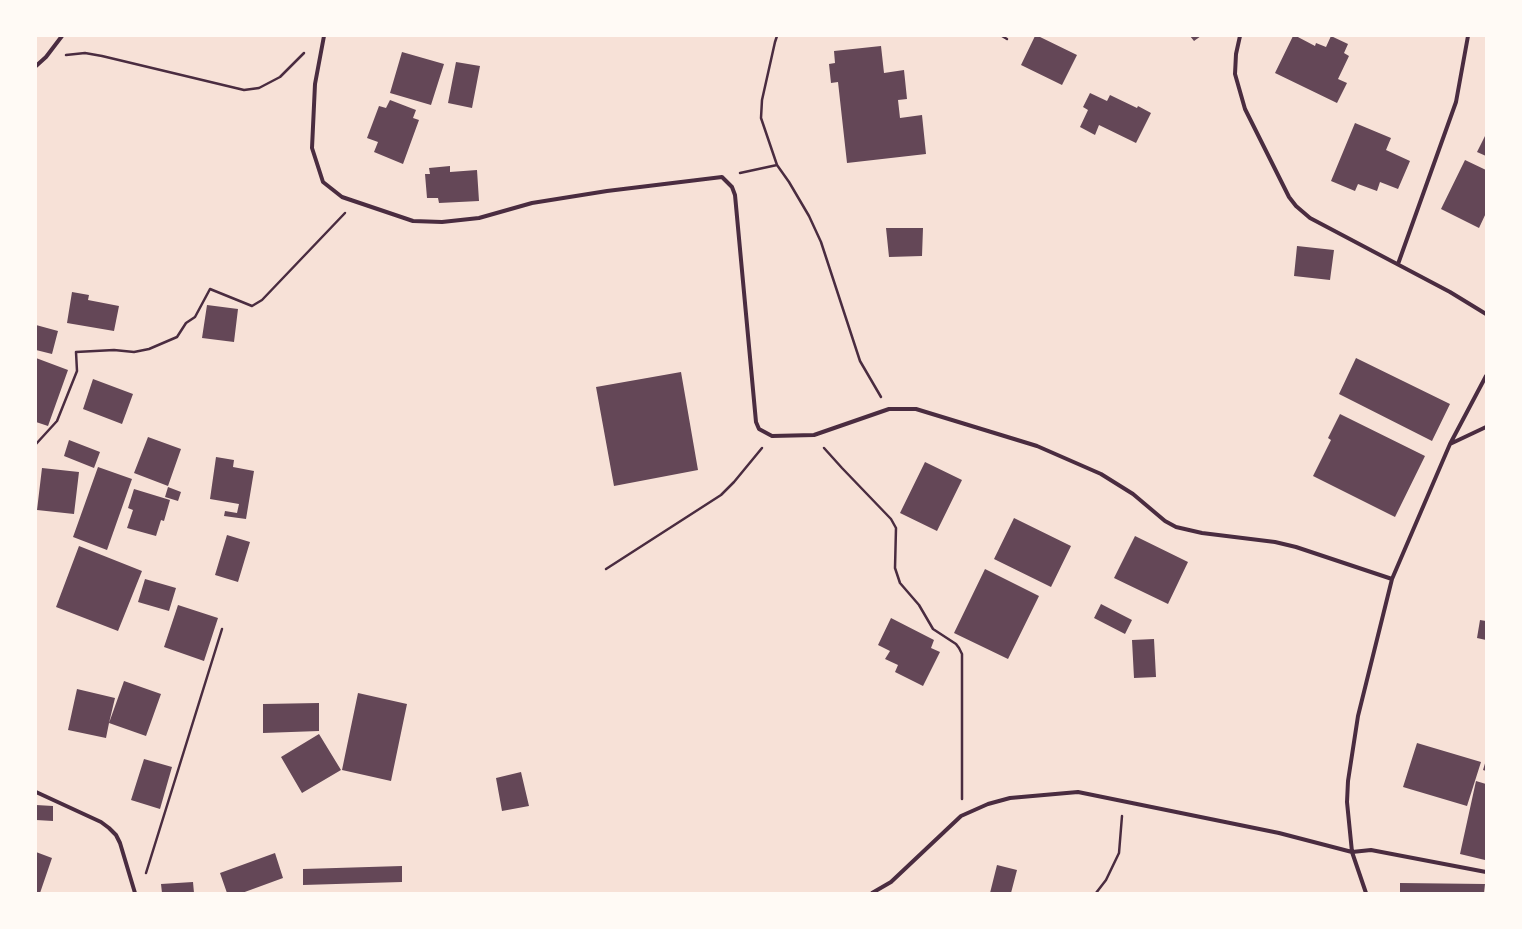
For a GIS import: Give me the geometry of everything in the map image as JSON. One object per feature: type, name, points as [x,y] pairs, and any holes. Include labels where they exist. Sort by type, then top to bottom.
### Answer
[{"type":"street","points":[[36,66],[46,57],[62,36]]},
{"type":"street","points":[[324,36],[315,84],[312,148],[323,182],[342,197],[413,221],[442,222],[479,218],[532,203],[606,191],[722,177],[732,187],[735,195],[756,422],[760,429],[772,436],[814,436],[889,409],[916,409],[1037,446],[1101,474],[1133,494],[1165,521],[1185,530],[1275,542],[1296,547],[1392,579]]},
{"type":"street","points":[[1240,36],[1236,54],[1235,74],[1245,109],[1289,197],[1296,206],[1310,218],[1450,292],[1486,314]]},
{"type":"street","points":[[1398,264],[1456,102],[1468,36]]},
{"type":"street","points":[[1366,893],[1352,852],[1347,802],[1348,781],[1358,716],[1392,579],[1450,444],[1486,376]]},
{"type":"street","points":[[1450,444],[1486,427]]},
{"type":"street","points":[[36,792],[101,822],[116,835],[120,843],[135,893]]},
{"type":"street","points":[[872,893],[890,882],[961,816],[988,804],[1010,798],[1078,792],[1279,833],[1352,852],[1371,850],[1486,872]]},
{"type":"path","points":[[777,36],[762,100],[761,118],[777,165],[809,216],[822,242],[860,361],[889,409]]},
{"type":"path","points":[[1002,36],[1007,39]]},
{"type":"path","points":[[46,57],[85,54],[102,56],[244,90],[259,88],[280,76],[305,52]]},
{"type":"path","points":[[722,177],[777,165]]},
{"type":"path","points":[[36,444],[57,421],[76,371],[76,352],[114,350],[134,352],[149,349],[177,337],[186,323],[195,317],[210,289],[252,306],[262,300],[355,201]]},
{"type":"path","points":[[606,569],[721,495],[734,482],[772,436]]},
{"type":"path","points":[[814,436],[842,468],[891,519],[896,528],[895,568],[900,583],[919,605],[933,629],[956,644],[962,654],[961,816]]},
{"type":"path","points":[[144,879],[222,629]]},
{"type":"path","points":[[1096,893],[1106,880],[1119,854],[1124,801]]},
{"type":"building","points":[[1035,36],[1038,36],[1077,55],[1062,85],[1021,65]]},
{"type":"building","points":[[1190,36],[1201,36],[1194,41]]},
{"type":"building","points":[[1293,36],[1296,36],[1315,46],[1316,43],[1326,47],[1331,36],[1348,44],[1344,53],[1349,56],[1338,79],[1347,83],[1337,103],[1275,73]]},
{"type":"building","points":[[881,46],[884,73],[904,70],[907,99],[898,100],[900,118],[922,115],[926,154],[847,163],[838,82],[831,83],[829,64],[835,63],[834,51]]},
{"type":"building","points":[[402,52],[444,64],[431,105],[390,93]]},
{"type":"building","points":[[456,62],[480,66],[472,108],[448,103]]},
{"type":"building","points":[[1090,93],[1107,101],[1110,95],[1151,113],[1136,143],[1099,125],[1095,135],[1080,127],[1088,110],[1083,107]]},
{"type":"building","points":[[390,100],[416,110],[413,118],[419,120],[403,164],[374,152],[378,142],[367,138],[379,106],[386,108]]},
{"type":"building","points":[[1355,123],[1391,138],[1386,150],[1410,161],[1398,189],[1380,182],[1377,191],[1358,184],[1355,191],[1331,181]]},
{"type":"building","points":[[1486,134],[1486,156],[1477,152]]},
{"type":"building","points":[[1465,160],[1486,170],[1486,213],[1479,228],[1441,209]]},
{"type":"building","points":[[450,166],[450,172],[477,170],[479,201],[439,203],[438,198],[427,198],[425,174],[430,174],[429,168]]},
{"type":"building","points":[[886,228],[923,228],[922,256],[889,257]]},
{"type":"building","points":[[1297,246],[1334,250],[1330,280],[1294,276]]},
{"type":"building","points":[[72,292],[89,295],[88,300],[119,306],[114,331],[67,323]]},
{"type":"building","points":[[207,305],[238,309],[234,342],[202,338]]},
{"type":"building","points":[[36,325],[58,331],[52,354],[36,350]]},
{"type":"building","points":[[36,358],[68,370],[48,426],[36,422]]},
{"type":"building","points":[[1356,358],[1450,404],[1432,441],[1339,394]]},
{"type":"building","points":[[681,372],[698,470],[614,486],[596,387]]},
{"type":"building","points":[[93,379],[133,394],[122,424],[83,409]]},
{"type":"building","points":[[1340,414],[1425,456],[1395,517],[1313,476],[1331,440],[1328,438]]},
{"type":"building","points":[[148,437],[181,449],[168,486],[134,473]]},
{"type":"building","points":[[69,440],[100,452],[94,468],[64,456]]},
{"type":"building","points":[[216,457],[234,460],[233,467],[254,471],[246,519],[224,516],[225,511],[237,513],[239,504],[210,499]]},
{"type":"building","points":[[925,462],[962,480],[937,531],[900,513]]},
{"type":"building","points":[[98,467],[132,479],[107,550],[73,537]]},
{"type":"building","points":[[42,468],[79,472],[74,514],[37,510]]},
{"type":"building","points":[[168,487],[181,492],[178,501],[165,497]]},
{"type":"building","points":[[134,489],[170,500],[164,521],[161,520],[156,536],[127,528],[133,510],[128,508]]},
{"type":"building","points":[[1014,518],[1071,546],[1051,587],[994,559]]},
{"type":"building","points":[[227,535],[250,542],[238,582],[215,575]]},
{"type":"building","points":[[1135,536],[1188,562],[1168,604],[1114,578]]},
{"type":"building","points":[[79,546],[142,571],[118,631],[56,607]]},
{"type":"building","points":[[985,569],[1039,596],[1008,659],[954,633]]},
{"type":"building","points":[[145,579],[176,588],[169,611],[138,602]]},
{"type":"building","points":[[1101,604],[1132,620],[1125,634],[1094,618]]},
{"type":"building","points":[[178,605],[218,618],[204,661],[164,647]]},
{"type":"building","points":[[891,618],[934,640],[931,648],[940,652],[923,686],[895,672],[898,665],[885,659],[890,651],[878,645]]},
{"type":"building","points":[[1480,620],[1486,621],[1486,640],[1477,638]]},
{"type":"building","points":[[1154,639],[1156,677],[1134,678],[1132,640]]},
{"type":"building","points":[[124,681],[161,694],[146,736],[109,723]]},
{"type":"building","points":[[77,689],[115,698],[106,738],[68,730]]},
{"type":"building","points":[[358,693],[407,704],[391,781],[342,770]]},
{"type":"building","points":[[319,703],[319,731],[263,733],[263,704]]},
{"type":"building","points":[[319,734],[341,770],[302,793],[281,757]]},
{"type":"building","points":[[1417,743],[1481,762],[1467,806],[1403,787]]},
{"type":"building","points":[[144,759],[172,767],[160,809],[131,800]]},
{"type":"building","points":[[1486,760],[1486,771],[1483,770]]},
{"type":"building","points":[[521,772],[529,806],[502,811],[496,778]]},
{"type":"building","points":[[1476,781],[1486,784],[1485,860],[1460,854]]},
{"type":"building","points":[[36,805],[53,806],[53,821],[36,820]]},
{"type":"building","points":[[36,852],[52,858],[40,893],[36,893]]},
{"type":"building","points":[[275,853],[283,878],[242,893],[227,893],[220,873]]},
{"type":"building","points":[[997,865],[1017,870],[1011,893],[990,893]]},
{"type":"building","points":[[402,866],[402,882],[303,885],[303,869]]},
{"type":"building","points":[[193,882],[194,893],[162,893],[161,884]]},
{"type":"building","points":[[1400,883],[1485,884],[1484,893],[1400,893]]}]
